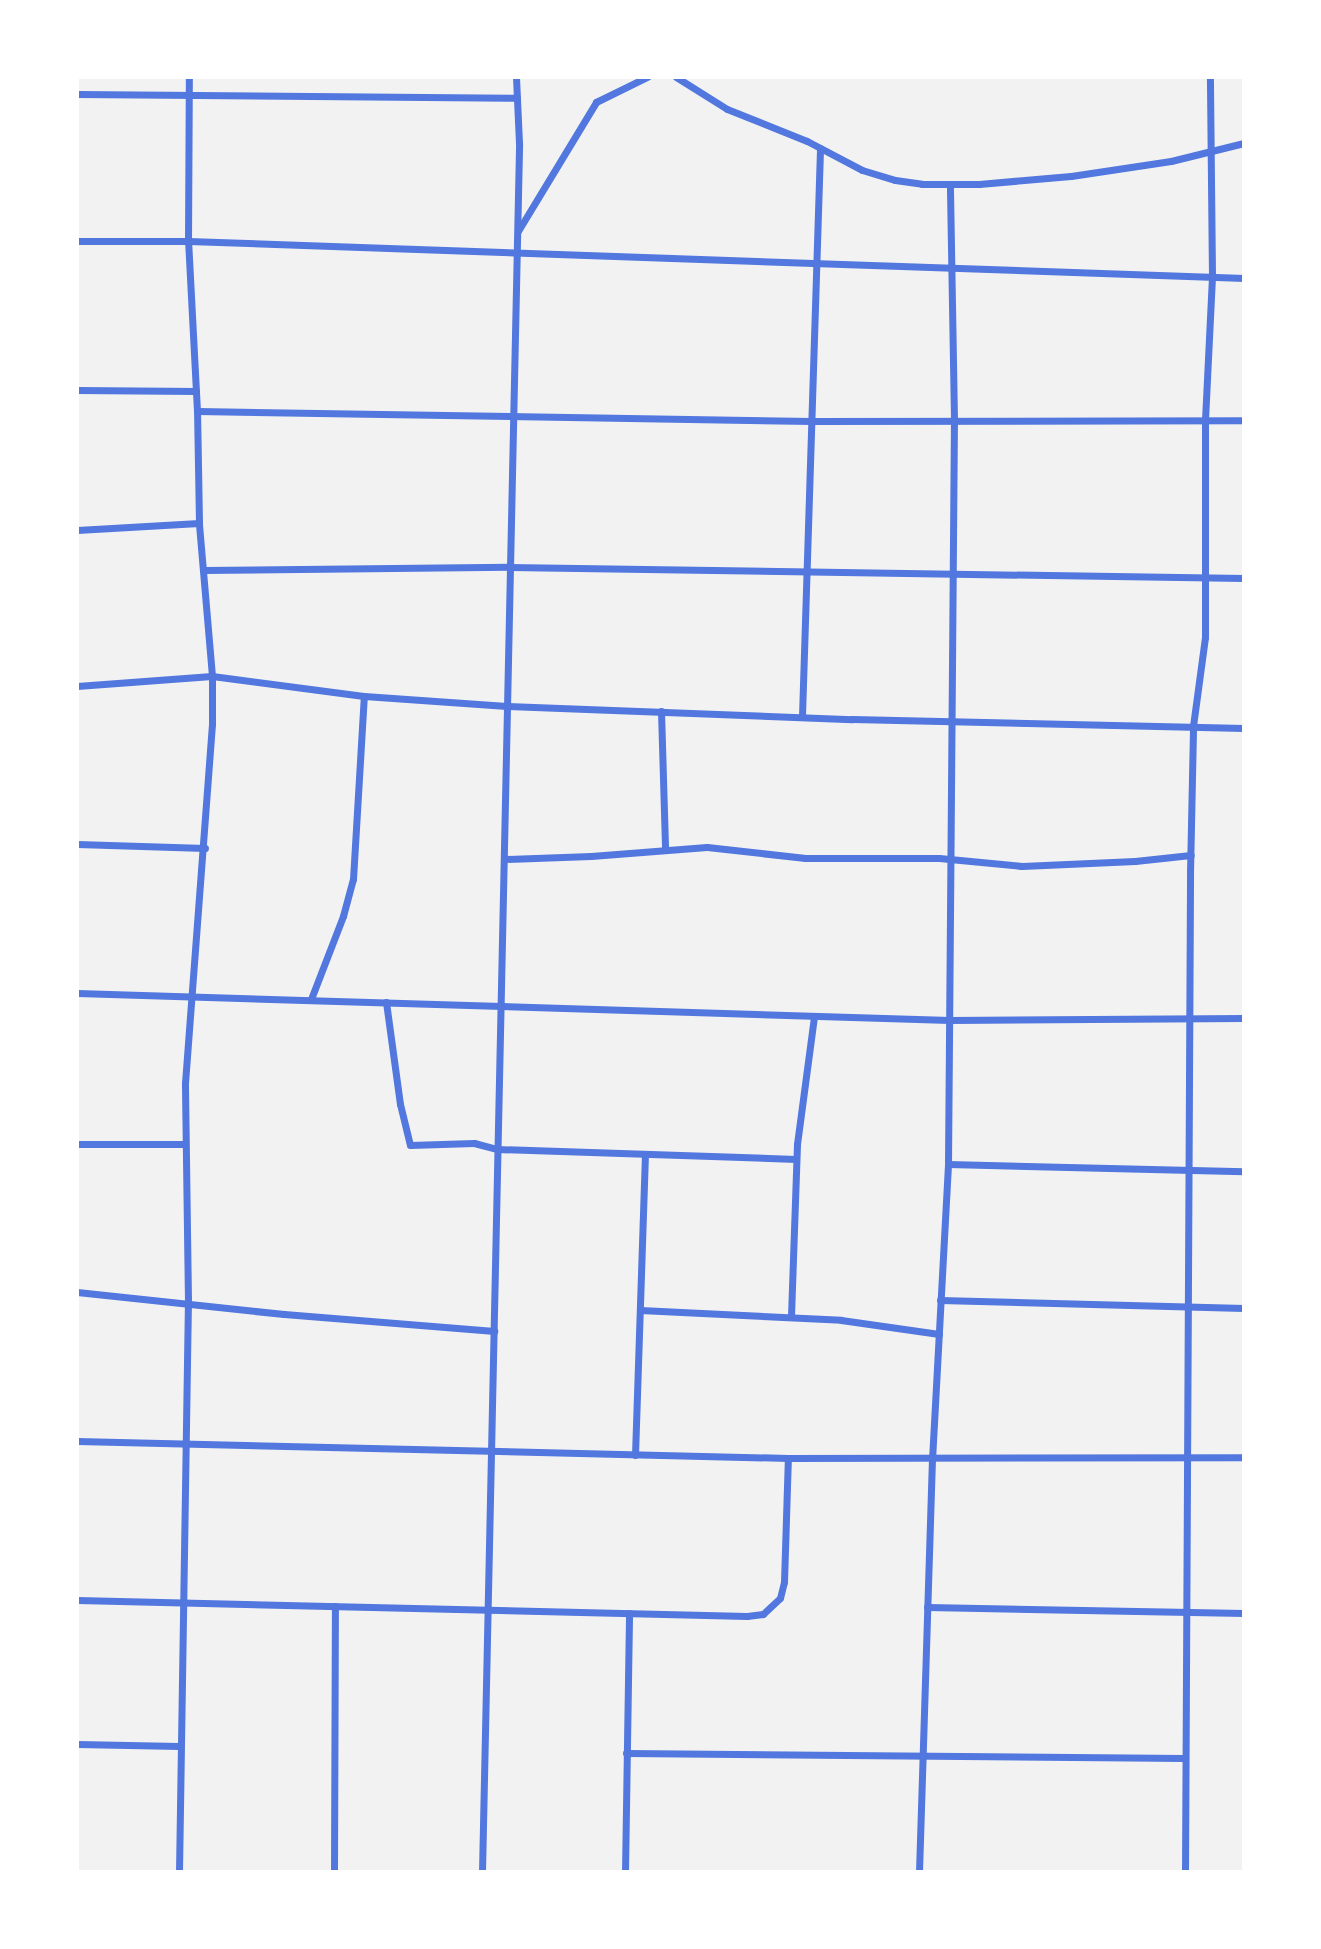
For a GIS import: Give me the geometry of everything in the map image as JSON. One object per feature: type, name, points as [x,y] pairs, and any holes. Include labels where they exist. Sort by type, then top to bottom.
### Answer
[{"type":"street","points":[[179,1872],[188,1302],[183,1144],[191,995],[205,848],[212,676],[199,523],[197,411],[188,242],[189,77]]},
{"type":"street","points":[[482,1872],[517,254],[516,77]]},
{"type":"street","points":[[517,231],[596,102],[647,77]]},
{"type":"street","points":[[676,77],[727,109],[878,176],[950,184],[1071,176],[1171,162],[1244,143]]},
{"type":"street","points":[[1185,1872],[1191,855],[1193,726],[1203,662],[1205,420],[1212,276],[1210,77]]},
{"type":"street","points":[[77,94],[517,98]]},
{"type":"street","points":[[802,716],[820,148]]},
{"type":"street","points":[[919,1872],[932,1460],[948,1164],[954,419],[950,184]]},
{"type":"street","points":[[77,241],[188,242],[1244,278]]},
{"type":"street","points":[[77,390],[196,391]]},
{"type":"street","points":[[197,411],[513,414],[812,421],[1244,421]]},
{"type":"street","points":[[77,530],[199,523]]},
{"type":"street","points":[[203,570],[509,567],[1244,578]]},
{"type":"street","points":[[77,686],[212,676],[364,696],[507,706],[1244,728]]},
{"type":"street","points":[[311,999],[343,916],[353,879],[364,696]]},
{"type":"street","points":[[661,711],[665,849]]},
{"type":"street","points":[[77,844],[205,848]]},
{"type":"street","points":[[504,859],[591,856],[707,847],[835,860],[951,859],[988,864],[1051,866],[1191,855]]},
{"type":"street","points":[[77,993],[501,1004],[950,1020],[1244,1018]]},
{"type":"street","points":[[386,1002],[409,1144],[474,1143],[497,1149],[796,1159]]},
{"type":"street","points":[[791,1316],[796,1159],[814,1016]]},
{"type":"street","points":[[77,1144],[183,1144]]},
{"type":"street","points":[[635,1455],[645,1156]]},
{"type":"street","points":[[948,1164],[1244,1171]]},
{"type":"street","points":[[77,1292],[284,1314],[494,1331]]},
{"type":"street","points":[[940,1300],[1244,1308]]},
{"type":"street","points":[[640,1310],[873,1322],[939,1334]]},
{"type":"street","points":[[77,1441],[932,1460],[1244,1457]]},
{"type":"street","points":[[77,1600],[747,1616],[763,1614],[774,1606],[784,1582],[788,1458]]},
{"type":"street","points":[[334,1872],[335,1606]]},
{"type":"street","points":[[927,1607],[1244,1613]]},
{"type":"street","points":[[625,1872],[629,1613]]},
{"type":"street","points":[[77,1744],[179,1746]]},
{"type":"street","points":[[626,1753],[1184,1758]]}]
